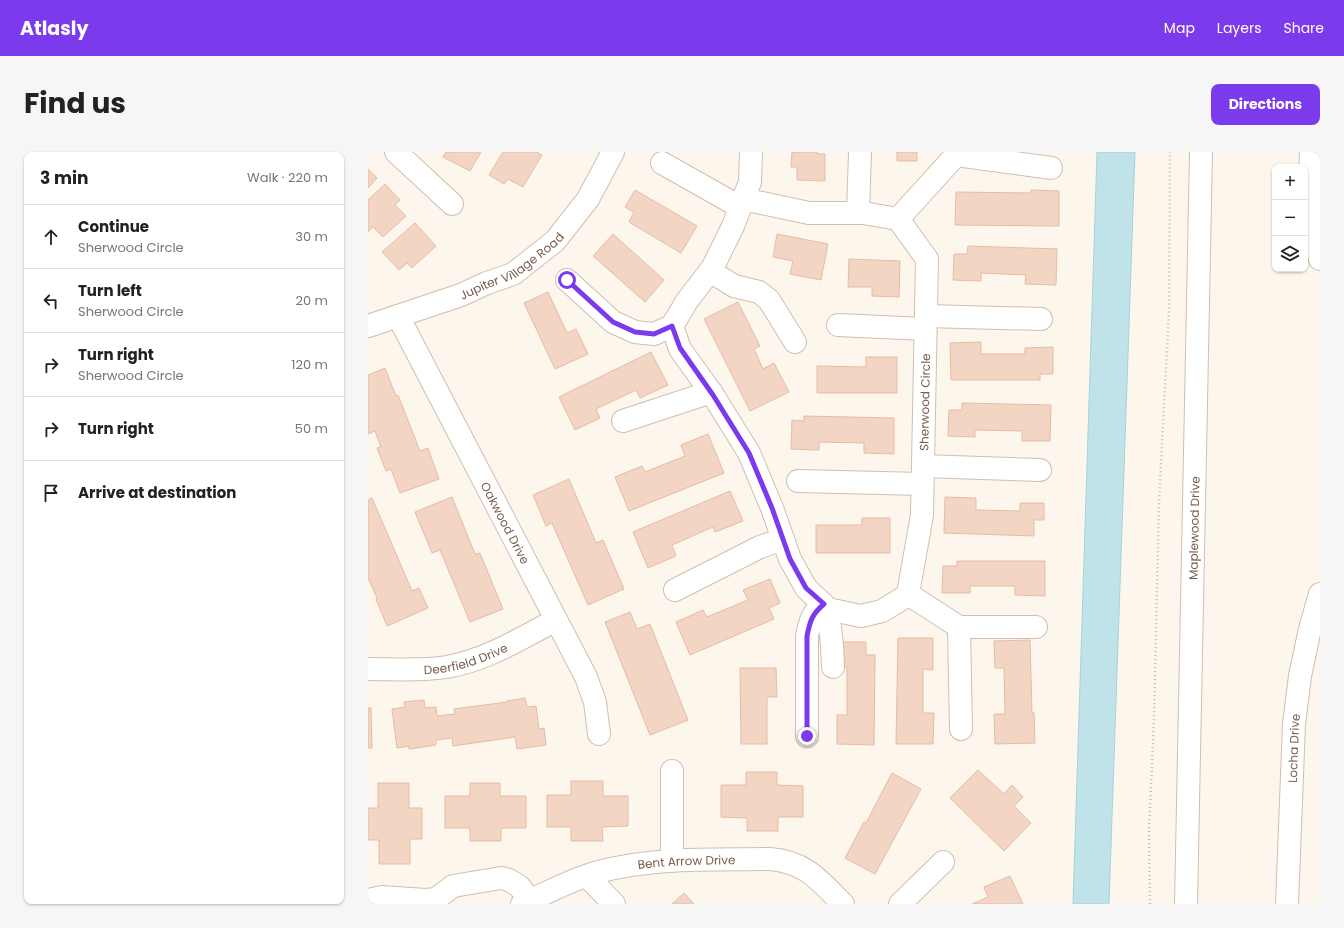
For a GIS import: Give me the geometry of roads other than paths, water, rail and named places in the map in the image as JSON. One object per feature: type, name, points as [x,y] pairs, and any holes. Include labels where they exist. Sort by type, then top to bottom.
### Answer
[{"type":"street","points":[[396,152],[452,204]]},
{"type":"street","name":"Jupiter Village Road","points":[[368,326],[461,295],[487,283],[513,274],[555,241],[588,199],[613,152]]},
{"type":"street","points":[[567,280],[613,322],[635,332],[654,334],[672,326],[687,301],[710,271],[733,226],[750,182],[751,152]]},
{"type":"street","points":[[858,213],[860,152]]},
{"type":"street","name":"Maplewood Drive","points":[[1186,904],[1201,152]]},
{"type":"street","points":[[1311,152],[1310,174],[1312,219],[1320,259]]},
{"type":"street","points":[[662,163],[742,203],[809,213],[858,213],[898,219],[956,155],[1051,168]]},
{"type":"street","name":"Sherwood Circle","points":[[898,219],[927,259],[922,515],[908,594]]},
{"type":"street","points":[[710,271],[734,286],[759,292],[770,300],[795,342]]},
{"type":"street","name":"Oakwood Drive","points":[[398,316],[592,690],[598,716],[599,734]]},
{"type":"street","points":[[838,325],[1041,319]]},
{"type":"street","points":[[672,326],[680,348],[711,392],[749,453],[772,508],[790,559],[806,588],[826,606],[861,616],[882,611],[908,594],[958,626],[1036,627]]},
{"type":"street","points":[[624,421],[711,392]]},
{"type":"street","points":[[798,481],[1040,470]]},
{"type":"street","points":[[675,590],[760,547],[783,539]]},
{"type":"street","name":"Locha Drive","points":[[1287,904],[1294,724],[1300,676],[1310,629],[1320,594]]},
{"type":"street","points":[[826,606],[832,645],[833,667]]},
{"type":"street","points":[[807,736],[807,636],[810,621],[816,611],[826,606]]},
{"type":"street","name":"Deerfield Drive","points":[[368,669],[447,667],[474,660],[499,650],[556,620]]},
{"type":"street","points":[[958,626],[961,729]]},
{"type":"street","points":[[672,771],[672,860]]},
{"type":"street","name":"Bent Arrow Drive","points":[[526,902],[597,872],[634,864],[672,860],[782,860],[803,868],[819,880],[843,904]]},
{"type":"street","points":[[900,904],[943,862]]},
{"type":"street","points":[[587,876],[614,904]]},
{"type":"street","points":[[368,900],[382,897],[425,900],[436,899],[453,886],[501,878],[509,880],[519,886],[526,902]]},
{"type":"water","points":[[1097,152],[1135,152],[1109,904],[1073,904]]}]
